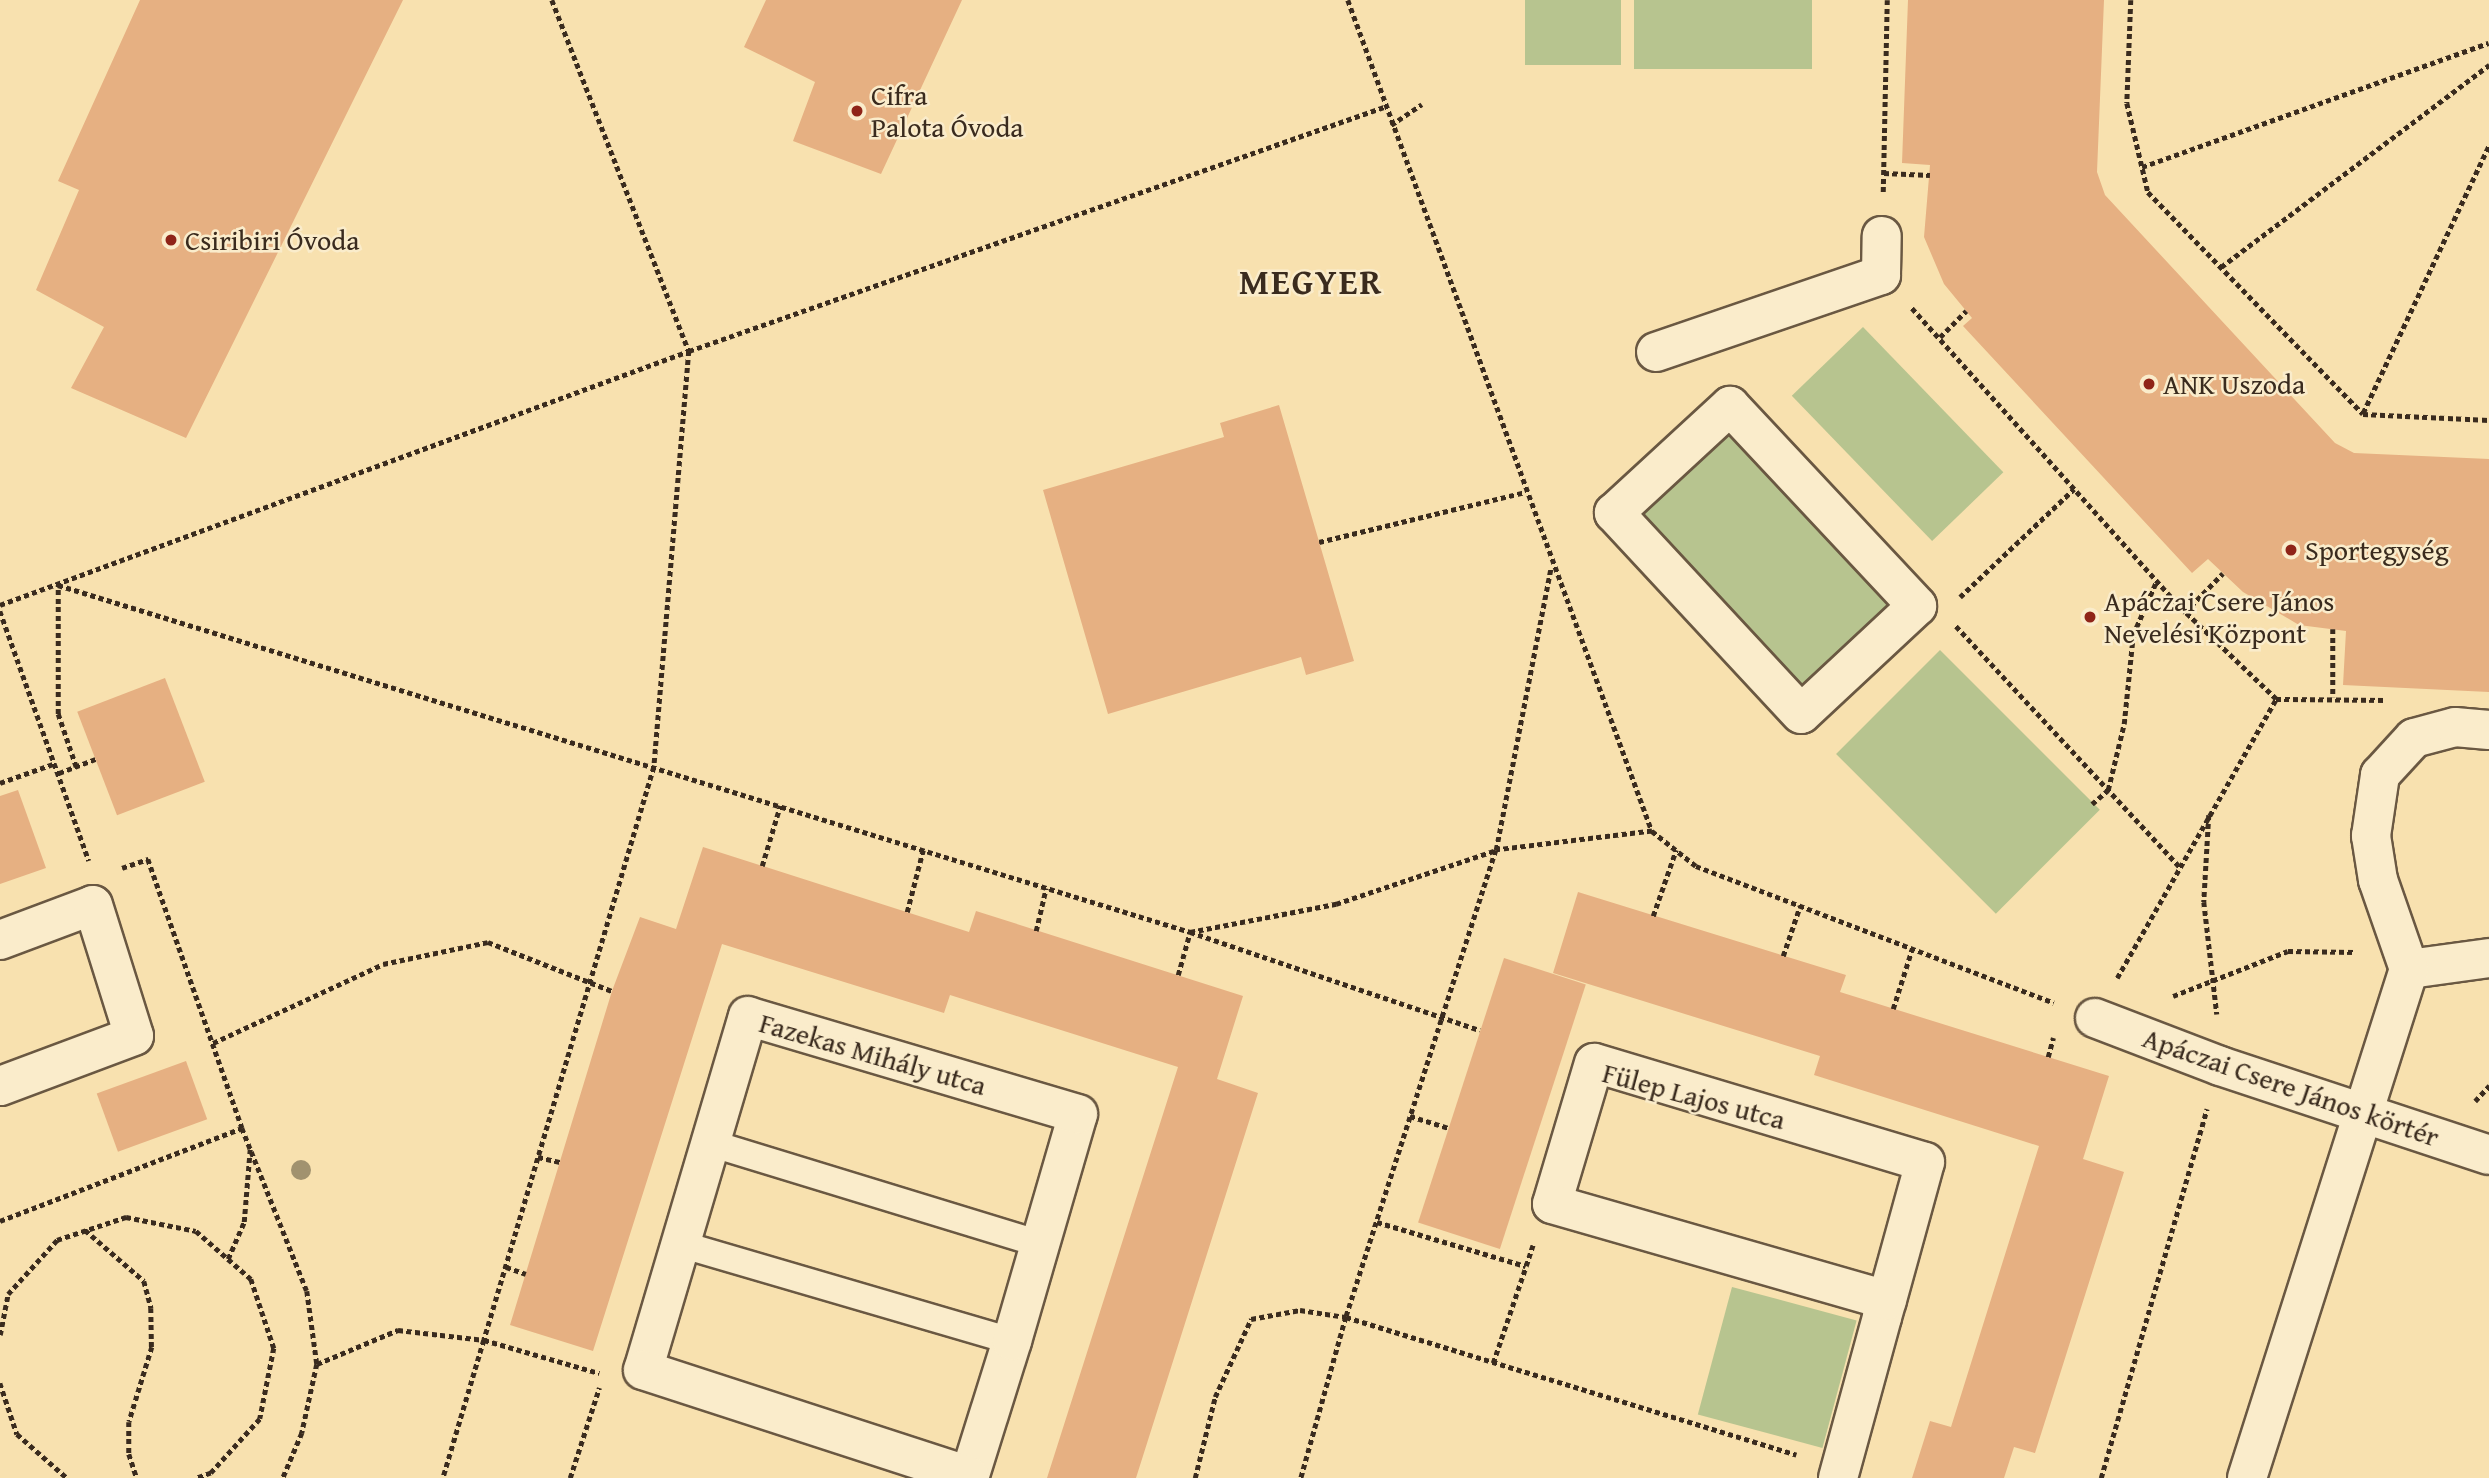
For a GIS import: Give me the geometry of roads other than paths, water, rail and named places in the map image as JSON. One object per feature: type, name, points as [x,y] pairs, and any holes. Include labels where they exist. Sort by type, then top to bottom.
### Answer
[{"type":"street","points":[[1656,352],[1881,275],[1882,236]]},
{"type":"street","points":[[1730,406],[1917,606],[1801,714],[1614,513],[1730,406]]},
{"type":"street","points":[[2247,1478],[2362,1113],[2406,960],[2378,880],[2371,836],[2380,775],[2414,738],[2455,727],[2489,730]]},
{"type":"street","points":[[0,940],[93,905],[134,1036],[0,1086]]},
{"type":"street","points":[[2406,960],[2489,958]]},
{"type":"street","name":"Fazekas Mihály utca","points":[[748,1016],[1078,1114],[969,1477],[643,1370],[710,1143],[748,1016]]},
{"type":"street","name":"Apáczai Csere János körtér","points":[[2095,1018],[2220,1066],[2489,1155]]},
{"type":"street","name":"Fülep Lajos utca","points":[[1838,1478],[1925,1162],[1594,1063],[1552,1204],[1887,1300]]},
{"type":"lane","points":[[710,1143],[1040,1244]]},
{"type":"lane","points":[[680,1244],[1012,1341]]},
{"type":"place","name":"Cifra Palota Óvoda","points":[[857,111]]},
{"type":"place","name":"Csiribiri Óvoda","points":[[171,240]]},
{"type":"place","name":"ANK Uszoda","points":[[2149,384]]},
{"type":"place","name":"Sportegység","points":[[2291,550]]},
{"type":"place","name":"Apáczai Csere János Nevelési Központ","points":[[2090,617]]},
{"type":"district","name":"MEGYER","points":[[1311,282]]}]
